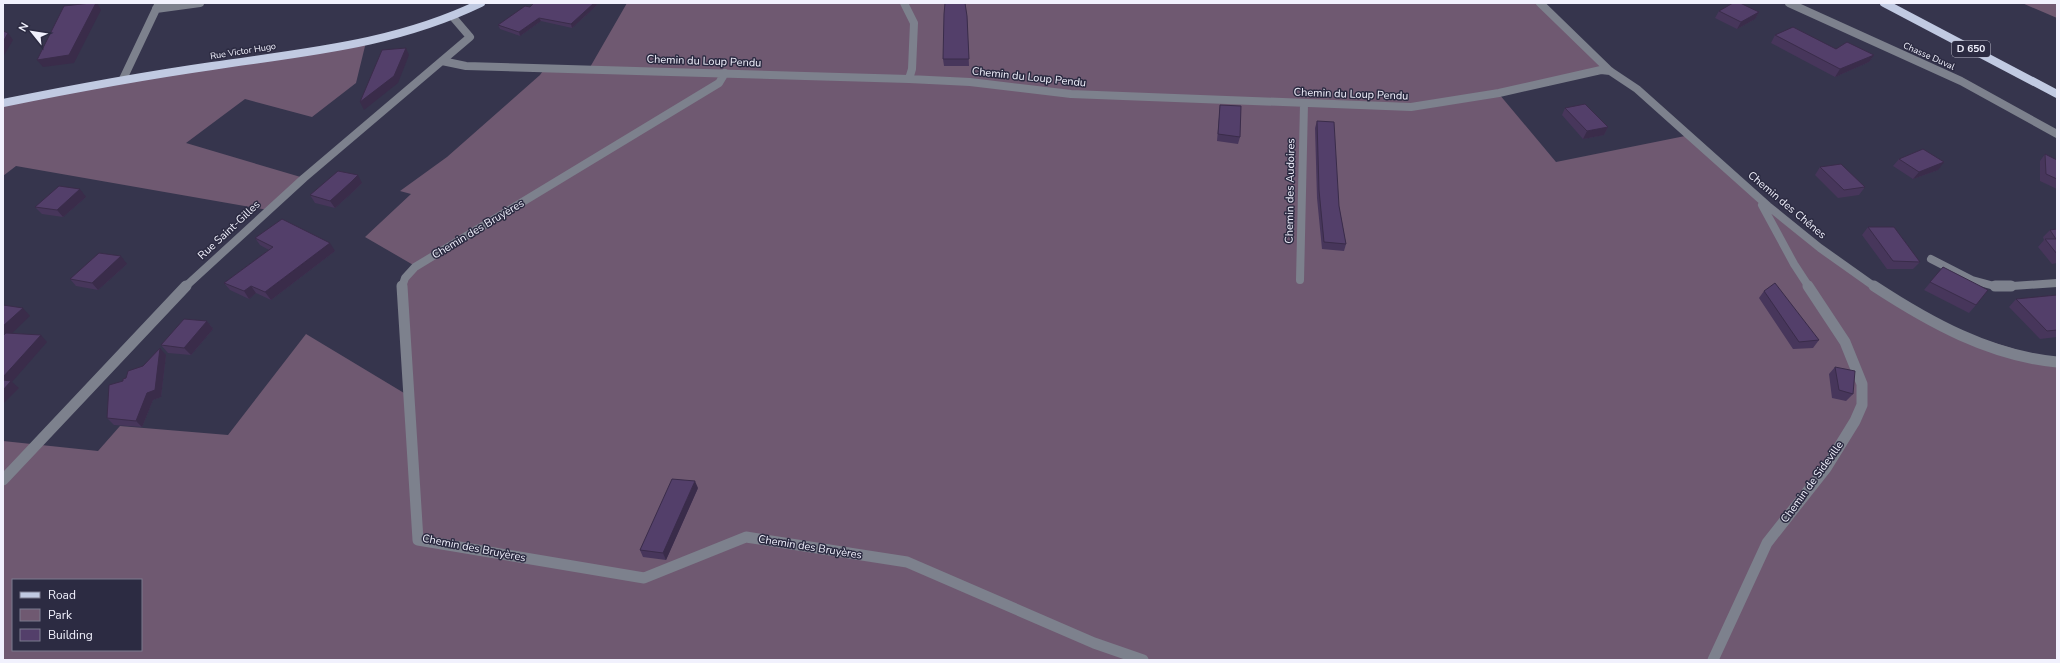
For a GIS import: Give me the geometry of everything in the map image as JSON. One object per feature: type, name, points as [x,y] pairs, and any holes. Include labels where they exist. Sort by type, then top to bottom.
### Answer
[{"type":"main road","name":"Rue Victor Hugo","points":[[3,103],[124,79],[366,42],[416,30],[481,3]]},
{"type":"main road","name":"D 650","points":[[1884,3],[2057,94]]},
{"type":"street","points":[[124,79],[158,6],[200,3]]},
{"type":"street","points":[[904,3],[914,24],[912,69],[909,79]]},
{"type":"street","name":"Chemin des Chênes","points":[[1540,3],[1610,71],[1624,78],[1690,135],[1760,200],[1840,264],[1906,306],[2003,354],[2034,361],[2057,362]]},
{"type":"street","name":"Chasse Duval","points":[[1789,3],[1961,81],[2057,134]]},
{"type":"street","name":"Rue Saint-Gilles","points":[[3,480],[183,289],[304,178],[470,37],[458,21],[452,16]]},
{"type":"street","name":"Chemin du Loup Pendu","points":[[442,61],[466,66],[909,79],[970,82],[1071,94],[1412,107],[1499,93],[1601,70],[1610,71]]},
{"type":"street","name":"Chemin des Bruyères","points":[[726,73],[720,83],[415,266],[404,278],[402,285],[418,540],[644,578],[746,537],[907,562],[1094,644],[1143,660]]},
{"type":"street","name":"Chemin des Audoires","points":[[1300,280],[1304,104]]},
{"type":"street","name":"Chemin de Sideville","points":[[1713,660],[1767,543],[1826,468],[1855,421],[1862,405],[1862,384],[1845,342],[1794,264],[1760,200]]},
{"type":"street","points":[[1931,259],[1972,280],[1998,287],[2057,283]]},
{"type":"green space","points":[[627,3],[1540,3],[1610,71],[1499,94],[1556,162],[1690,135],[1840,264],[1949,329],[2057,362],[2057,660],[3,660],[3,441],[98,451],[120,426],[228,435],[306,334],[409,396],[402,285],[415,266],[365,237],[411,194],[400,191],[447,157],[540,75],[545,68],[589,69]]},
{"type":"green space","points":[[2022,3],[2057,3],[2057,18]]},
{"type":"green space","points":[[366,42],[356,83],[312,117],[245,99],[186,143],[304,178],[268,210],[16,166],[3,176],[3,103]]},
{"type":"building","points":[[96,3],[69,55],[37,60],[64,6]]},
{"type":"building","points":[[534,3],[594,3],[571,24],[539,18],[519,32],[498,25],[525,6],[530,7]]},
{"type":"building","points":[[945,3],[965,3],[969,59],[943,59]]},
{"type":"building","points":[[1733,3],[1740,3],[1759,12],[1741,22],[1719,11]]},
{"type":"building","points":[[1793,27],[1836,49],[1847,42],[1874,55],[1840,69],[1775,35]]},
{"type":"building","points":[[3,31],[8,33],[3,42]]},
{"type":"building","points":[[406,48],[394,76],[360,102],[382,50]]},
{"type":"building","points":[[1585,104],[1608,127],[1587,131],[1565,108]]},
{"type":"building","points":[[1220,105],[1241,106],[1240,137],[1218,134]]},
{"type":"building","points":[[1317,121],[1334,122],[1339,206],[1346,244],[1324,242],[1319,190]]},
{"type":"building","points":[[1923,149],[1944,162],[1919,172],[1899,159]]},
{"type":"building","points":[[2045,154],[2057,160],[2057,179],[2046,174]]},
{"type":"building","points":[[1841,164],[1865,187],[1844,190],[1820,167]]},
{"type":"building","points":[[338,171],[358,175],[330,201],[310,195]]},
{"type":"building","points":[[59,186],[80,189],[57,210],[35,207]]},
{"type":"building","points":[[282,219],[330,243],[265,292],[251,286],[244,291],[224,283],[273,247],[255,238]]},
{"type":"building","points":[[1868,227],[1894,227],[1920,262],[1893,261]]},
{"type":"building","points":[[2057,229],[2057,254],[2045,239],[2056,239],[2050,230]]},
{"type":"building","points":[[99,253],[121,256],[92,283],[70,279]]},
{"type":"building","points":[[1943,267],[1988,290],[1976,305],[1930,282]]},
{"type":"building","points":[[1775,283],[1819,340],[1799,342],[1764,291]]},
{"type":"building","points":[[2057,295],[2057,330],[2047,331],[2016,299]]},
{"type":"building","points":[[3,305],[23,308],[3,326]]},
{"type":"building","points":[[184,319],[207,321],[184,348],[161,345]]},
{"type":"building","points":[[6,333],[41,335],[3,377],[3,336]]},
{"type":"building","points":[[160,348],[155,390],[147,393],[136,421],[107,418],[109,385],[123,381],[123,379],[126,378],[128,371],[143,366]]},
{"type":"building","points":[[1835,367],[1855,371],[1853,394],[1839,390]]},
{"type":"building","points":[[3,380],[11,381],[3,390]]},
{"type":"building","points":[[672,479],[695,481],[663,553],[640,550]]}]
